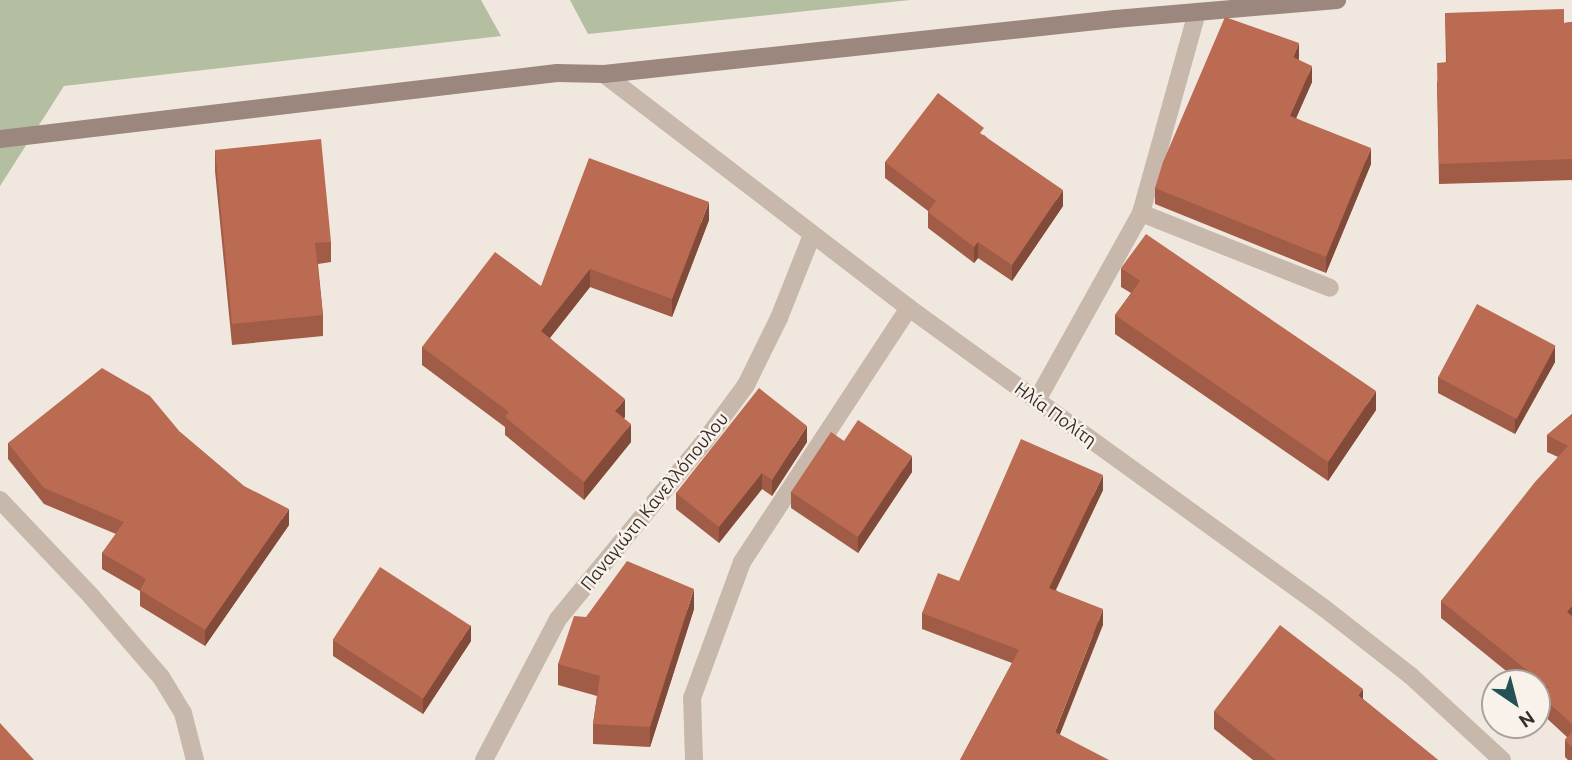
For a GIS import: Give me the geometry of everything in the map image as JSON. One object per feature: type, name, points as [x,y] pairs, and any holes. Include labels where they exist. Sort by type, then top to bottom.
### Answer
[{"type":"main road","points":[[0,139],[557,73],[604,74],[1197,12],[1337,0]]},
{"type":"street","points":[[1037,400],[1141,213],[1197,12]]},
{"type":"street","name":"Ηλία Πολίτη","points":[[604,74],[909,308],[1351,629],[1427,691],[1502,760]]},
{"type":"street","points":[[1141,213],[1330,288]]},
{"type":"street","name":"Παναγιώτη Κανελλόπουλου","points":[[484,760],[558,619],[704,442],[746,385],[779,318],[812,235]]},
{"type":"street","points":[[694,760],[692,698],[742,562],[909,308]]},
{"type":"street","points":[[0,500],[92,596],[161,677],[183,713],[195,760]]},
{"type":"green space","points":[[0,0],[481,0],[501,36],[64,86],[0,186]]},
{"type":"green space","points":[[570,0],[910,0],[588,34]]},
{"type":"building","points":[[1564,9],[1564,23],[1572,22],[1572,159],[1439,164],[1437,63],[1447,62],[1445,13]]},
{"type":"building","points":[[1225,17],[1299,43],[1293,57],[1312,66],[1290,116],[1371,148],[1326,257],[1155,188],[1163,162]]},
{"type":"building","points":[[938,93],[984,128],[980,133],[1063,190],[1012,265],[978,242],[974,247],[928,212],[936,201],[885,162]]},
{"type":"building","points":[[321,139],[331,242],[315,243],[323,315],[232,324],[215,150]]},
{"type":"building","points":[[589,158],[709,202],[672,299],[590,269],[541,331],[625,399],[615,411],[631,424],[584,482],[505,417],[509,412],[422,347],[495,252],[541,286]]},
{"type":"building","points":[[1146,234],[1376,391],[1328,462],[1115,315],[1140,281],[1121,268]]},
{"type":"building","points":[[1477,304],[1556,346],[1517,419],[1438,377]]},
{"type":"building","points":[[102,368],[150,396],[180,432],[244,486],[289,509],[205,630],[140,590],[146,579],[102,553],[124,522],[44,488],[8,443]]},
{"type":"building","points":[[759,388],[807,426],[772,480],[762,473],[719,527],[676,493]]},
{"type":"building","points":[[1572,414],[1572,606],[1567,612],[1572,616],[1572,724],[1551,705],[1551,669],[1525,669],[1441,601],[1535,482],[1568,446],[1547,435]]},
{"type":"building","points":[[858,420],[912,456],[858,537],[791,492],[831,432],[844,441]]},
{"type":"building","points":[[1021,439],[1103,475],[1049,588],[1103,609],[1055,732],[1109,760],[960,760],[1019,650],[922,613],[938,573],[959,581]]},
{"type":"building","points":[[627,561],[694,589],[650,727],[593,724],[600,676],[558,664],[574,616],[586,617]]},
{"type":"building","points":[[380,567],[471,626],[423,699],[333,640]]},
{"type":"building","points":[[1280,625],[1363,689],[1358,695],[1438,760],[1276,760],[1214,711]]},
{"type":"building","points":[[0,723],[34,760],[0,760]]},
{"type":"building","points":[[1572,732],[1572,747],[1565,740]]}]
